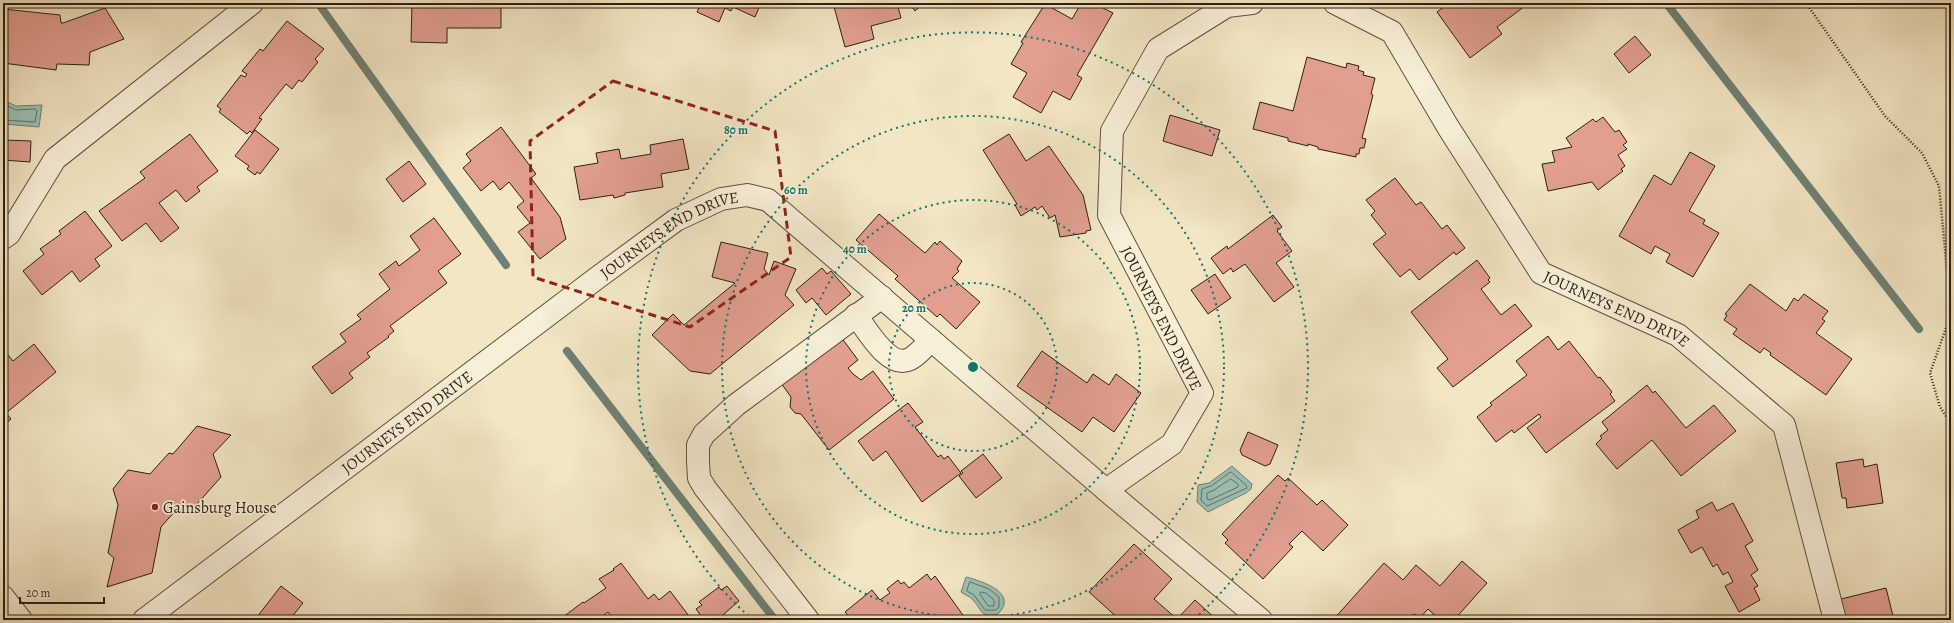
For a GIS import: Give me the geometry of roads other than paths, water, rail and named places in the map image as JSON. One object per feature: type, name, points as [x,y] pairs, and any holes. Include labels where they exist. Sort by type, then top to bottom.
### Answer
[{"type":"street","points":[[3,238],[9,234],[55,159],[252,3]]},
{"type":"street","name":"JOURNEYS END DRIVE","points":[[144,620],[676,220],[721,199],[747,195],[768,200],[1106,490],[1172,444],[1202,393],[1109,215],[1112,132],[1158,49],[1227,6],[1252,3]]},
{"type":"street","name":"JOURNEYS END DRIVE","points":[[1335,3],[1392,32],[1448,127],[1541,272],[1678,334],[1784,425],[1835,620]]},
{"type":"street","points":[[808,620],[705,488],[699,478],[698,445],[704,434],[736,405],[856,315],[882,298]]},
{"type":"street","points":[[856,315],[884,351],[893,359],[903,361],[911,359],[931,340]]},
{"type":"street","points":[[1106,490],[1261,620]]},
{"type":"street","points":[[3,597],[21,620]]},
{"type":"water","points":[[3,100],[16,106],[42,105],[39,127],[3,124]]},
{"type":"water","points":[[1232,466],[1252,484],[1251,489],[1208,512],[1197,502],[1198,485],[1209,483]]},
{"type":"water","points":[[966,577],[989,585],[1001,594],[1004,600],[1003,607],[998,614],[984,614],[970,597],[961,592]]},
{"type":"waterway","points":[[318,3],[506,265]]},
{"type":"waterway","points":[[1666,3],[1919,329]]},
{"type":"waterway","points":[[567,351],[775,620]]},
{"type":"place","name":"Gainsburg House","points":[[155,507]]}]
